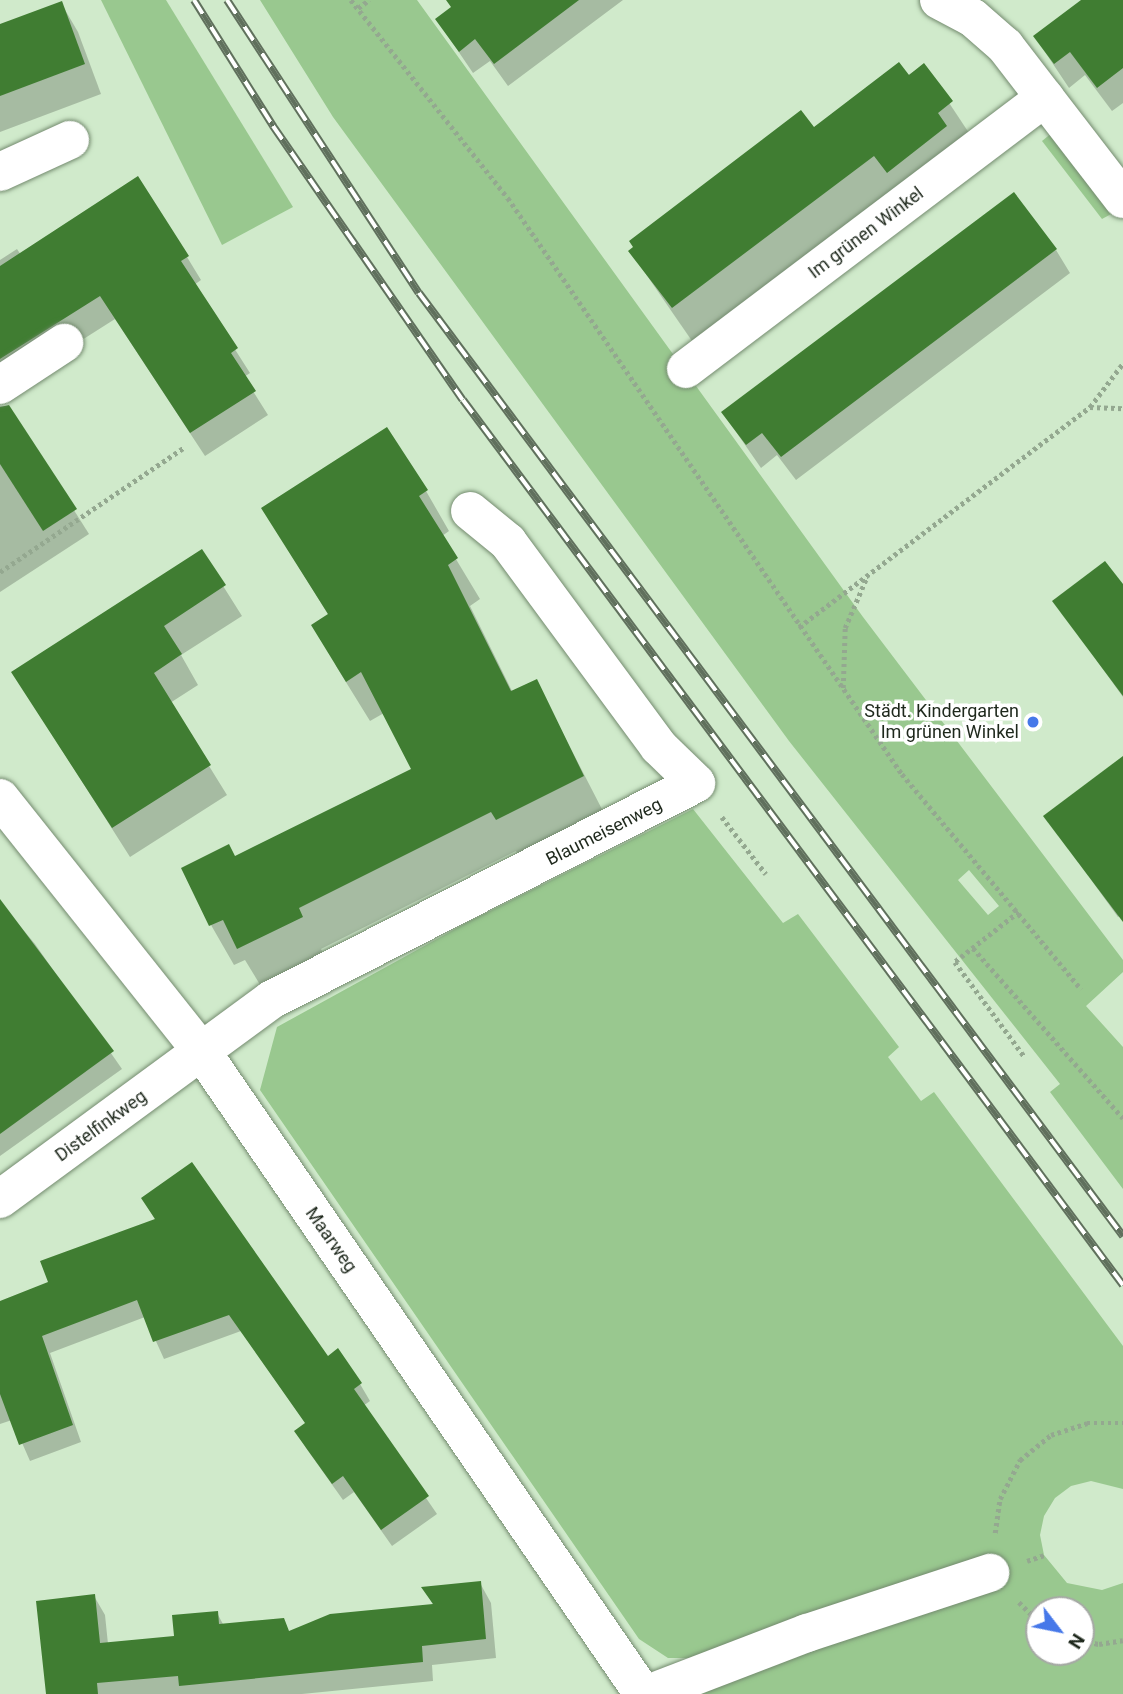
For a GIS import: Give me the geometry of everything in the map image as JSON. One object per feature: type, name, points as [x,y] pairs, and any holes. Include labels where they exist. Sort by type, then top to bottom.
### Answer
[{"type":"street","points":[[939,0],[973,18],[1005,46],[1123,199]]},
{"type":"street","name":"Im grünen Winkel","points":[[687,369],[1045,97]]},
{"type":"street","points":[[0,172],[70,140]]},
{"type":"street","points":[[0,385],[64,343]]},
{"type":"street","points":[[470,511],[509,542],[659,747],[696,783]]},
{"type":"street","name":"Blaumeisenweg","points":[[202,1052],[271,1000],[696,783]]},
{"type":"street","name":"Maarweg","points":[[0,799],[202,1052],[646,1694]]},
{"type":"street","name":"Distelfinkweg","points":[[0,1199],[202,1052]]},
{"type":"street","points":[[646,1694],[807,1633],[992,1555]]},
{"type":"path","points":[[351,0],[508,198],[902,774],[1081,989]]},
{"type":"path","points":[[358,8],[369,0]]},
{"type":"path","points":[[799,627],[1090,407],[1123,363]]},
{"type":"path","points":[[1090,407],[1123,408]]},
{"type":"path","points":[[0,572],[183,448]]},
{"type":"path","points":[[843,690],[845,628],[868,575]]},
{"type":"path","points":[[696,783],[766,874]]},
{"type":"path","points":[[1019,912],[955,962],[1024,1056]]},
{"type":"path","points":[[973,948],[1123,1118]]},
{"type":"path","points":[[992,1555],[1000,1499],[1020,1460],[1051,1435],[1087,1423],[1123,1423]]},
{"type":"path","points":[[1095,1643],[1123,1640]]},
{"type":"green space","points":[[101,0],[166,0],[293,207],[222,245]]},
{"type":"green space","points":[[260,0],[417,0],[863,617],[1123,960],[1123,972],[1086,1006],[1123,1047],[1123,1189],[1050,1092],[1060,1084],[789,741],[333,117]],"holes":[[[969,870],[999,906],[988,915],[958,880]]]},
{"type":"green space","points":[[1053,132],[1113,213],[1102,219],[1042,141]]},
{"type":"green space","points":[[693,809],[783,923],[798,914],[899,1047],[888,1057],[921,1101],[934,1092],[1123,1346],[1123,1489],[1091,1481],[1071,1486],[1055,1498],[1044,1516],[1040,1535],[1044,1555],[1067,1583],[1102,1590],[1123,1583],[1123,1694],[699,1694],[695,1658],[668,1658],[639,1639],[260,1090],[277,1027],[466,923]]},
{"type":"building","points":[[446,0],[579,0],[494,64],[475,39],[459,52],[435,19],[451,7]]},
{"type":"building","points":[[1081,0],[1123,0],[1123,68],[1097,88],[1070,52],[1054,64],[1033,36]]},
{"type":"building","points":[[62,1],[85,64],[0,96],[0,24]]},
{"type":"building","points":[[899,62],[909,75],[924,63],[953,101],[938,113],[947,126],[887,173],[874,156],[672,308],[628,251],[633,247],[629,241],[801,110],[814,127]]},
{"type":"building","points":[[138,176],[189,256],[181,261],[238,348],[231,353],[256,391],[190,433],[100,296],[0,359],[0,266]]},
{"type":"building","points":[[1014,192],[1057,249],[781,457],[762,433],[746,445],[721,412]]},
{"type":"building","points":[[9,405],[77,509],[43,531],[0,464],[0,407]]},
{"type":"building","points":[[387,427],[428,490],[419,496],[458,558],[448,565],[511,691],[537,679],[584,776],[496,820],[491,812],[299,908],[303,917],[237,949],[223,920],[209,926],[181,868],[229,844],[235,856],[411,769],[361,672],[346,682],[311,625],[328,614],[261,508]]},
{"type":"building","points":[[202,549],[226,585],[164,626],[182,654],[154,673],[211,765],[112,828],[11,672]]},
{"type":"building","points":[[1105,561],[1123,584],[1123,696],[1052,601]]},
{"type":"building","points":[[1123,756],[1123,922],[1043,816]]},
{"type":"building","points":[[0,899],[114,1051],[0,1134]]},
{"type":"building","points":[[192,1162],[328,1356],[338,1348],[362,1383],[354,1389],[429,1496],[381,1530],[343,1476],[332,1484],[294,1431],[305,1423],[229,1315],[153,1342],[137,1300],[42,1336],[73,1425],[19,1445],[0,1394],[0,1301],[48,1282],[40,1261],[155,1219],[141,1198]]},
{"type":"building","points":[[481,1581],[486,1639],[422,1646],[423,1662],[179,1686],[178,1676],[97,1683],[98,1694],[46,1694],[36,1601],[95,1594],[100,1643],[174,1636],[172,1615],[218,1611],[219,1624],[284,1618],[289,1631],[330,1614],[433,1604],[421,1587]]},
{"type":"railway","points":[[194,0],[273,126],[463,400],[1123,1285]]},
{"type":"railway","points":[[227,0],[419,293],[1123,1236]]},
{"type":"place","name":"Städt. Kindergarten Im grünen Winkel","points":[[1033,722]]}]
